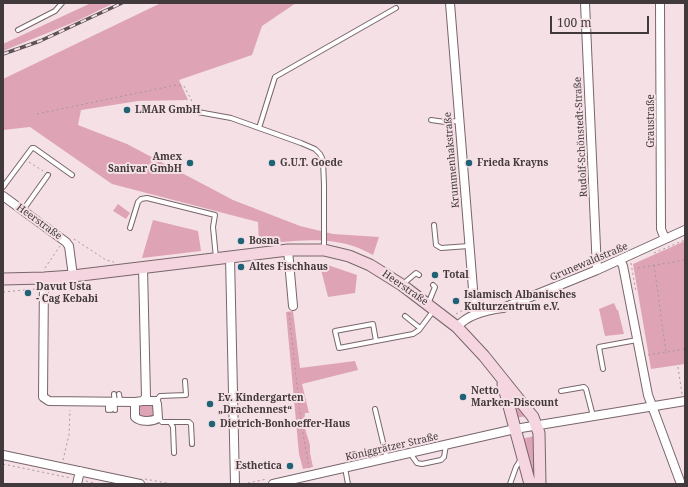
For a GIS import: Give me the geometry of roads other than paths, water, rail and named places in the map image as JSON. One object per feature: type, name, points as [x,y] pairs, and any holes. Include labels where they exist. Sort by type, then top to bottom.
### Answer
[{"type":"street","name":"Krummenhakstraße","points":[[450,3],[475,314]]},
{"type":"street","name":"Rudolf-Schönstedt-Straße","points":[[585,3],[597,270]]},
{"type":"street","name":"Graustraße","points":[[660,3],[661,229],[665,239]]},
{"type":"street","name":"Heerstraße","points":[[3,196],[66,242],[69,246],[73,276]]},
{"type":"street","name":"Grunewaldstraße","points":[[457,327],[475,314],[503,308],[597,270],[685,230]]},
{"type":"street","name":"Heerstraße","points":[[3,279],[44,274],[73,276],[288,250],[324,250],[349,256],[370,265],[402,285],[457,327],[498,373],[533,417],[537,425],[540,440],[540,484]]},
{"type":"street","points":[[288,250],[293,306]]},
{"type":"street","points":[[230,257],[235,484]]},
{"type":"street","points":[[620,260],[623,266],[648,394],[681,484]]},
{"type":"street","points":[[44,274],[43,397],[49,401],[74,399],[114,402],[139,402],[156,401],[158,418],[155,420],[139,420],[135,417],[139,402],[146,397],[143,268]]},
{"type":"street","name":"Heerstraße","points":[[3,286],[44,274]]},
{"type":"street","name":"Heerstraße","points":[[498,373],[505,389],[514,429],[530,484]]},
{"type":"street","name":"Königgrätzer Straße","points":[[273,481],[305,481],[345,468],[514,429],[652,407],[684,399]]},
{"type":"street","points":[[3,455],[140,484]]},
{"type":"street","points":[[78,482],[80,471]]},
{"type":"lane","points":[[18,30],[55,11],[62,3]]},
{"type":"lane","points":[[259,128],[276,77],[396,8]]},
{"type":"lane","points":[[198,112],[231,118],[315,149],[320,154],[323,160],[324,250]]},
{"type":"lane","points":[[431,120],[445,122],[459,121]]},
{"type":"lane","points":[[3,188],[32,148],[72,175]]},
{"type":"lane","points":[[23,210],[48,175]]},
{"type":"lane","points":[[130,228],[138,202],[141,199],[147,198],[215,215],[213,227],[216,259]]},
{"type":"lane","points":[[434,225],[436,245],[441,248],[470,246]]},
{"type":"lane","points":[[402,285],[416,273],[419,275]]},
{"type":"lane","points":[[410,278],[415,281]]},
{"type":"lane","points":[[376,341],[373,324],[335,331],[339,348],[376,341],[413,334],[420,328],[431,307],[430,292],[435,287],[433,285]]},
{"type":"lane","points":[[405,316],[420,328]]},
{"type":"lane","points":[[604,369],[599,347],[638,340]]},
{"type":"lane","points":[[156,401],[160,396],[186,395],[185,382]]},
{"type":"lane","points":[[561,391],[584,387],[586,389],[593,416]]},
{"type":"lane","points":[[375,409],[387,458]]},
{"type":"lane","points":[[158,418],[162,422],[189,422],[191,424],[192,444]]},
{"type":"lane","points":[[170,422],[172,427],[174,452]]},
{"type":"lane","points":[[410,453],[417,463],[422,464],[441,460],[444,458],[446,445]]},
{"type":"lane","points":[[510,484],[516,467],[522,457]]},
{"type":"lane","points":[[345,468],[348,484]]},
{"type":"railway","points":[[3,54],[40,41],[122,3]]},
{"type":"place","name":"LMAR GmbH","points":[[127,110]]},
{"type":"place","name":"Amex Sanivar GmbH","points":[[190,163]]},
{"type":"place","name":"G.U.T. Goede","points":[[272,163]]},
{"type":"place","name":"Frieda Krayns","points":[[469,163]]},
{"type":"place","name":"Bosna","points":[[241,241]]},
{"type":"place","name":"Altes Fischhaus","points":[[241,267]]},
{"type":"place","name":"Total","points":[[435,275]]},
{"type":"place","name":"Davut Usta - Cag Kebabi","points":[[28,293]]},
{"type":"place","name":"Islamisch Albanisches Kulturzentrum e.V.","points":[[456,301]]},
{"type":"place","name":"Netto Marken-Discount","points":[[463,397]]},
{"type":"place","name":"Ev. Kindergarten „Drachennest“","points":[[210,404]]},
{"type":"place","name":"Dietrich-Bonhoeffer-Haus","points":[[212,424]]},
{"type":"place","name":"Esthetica","points":[[290,466]]}]
